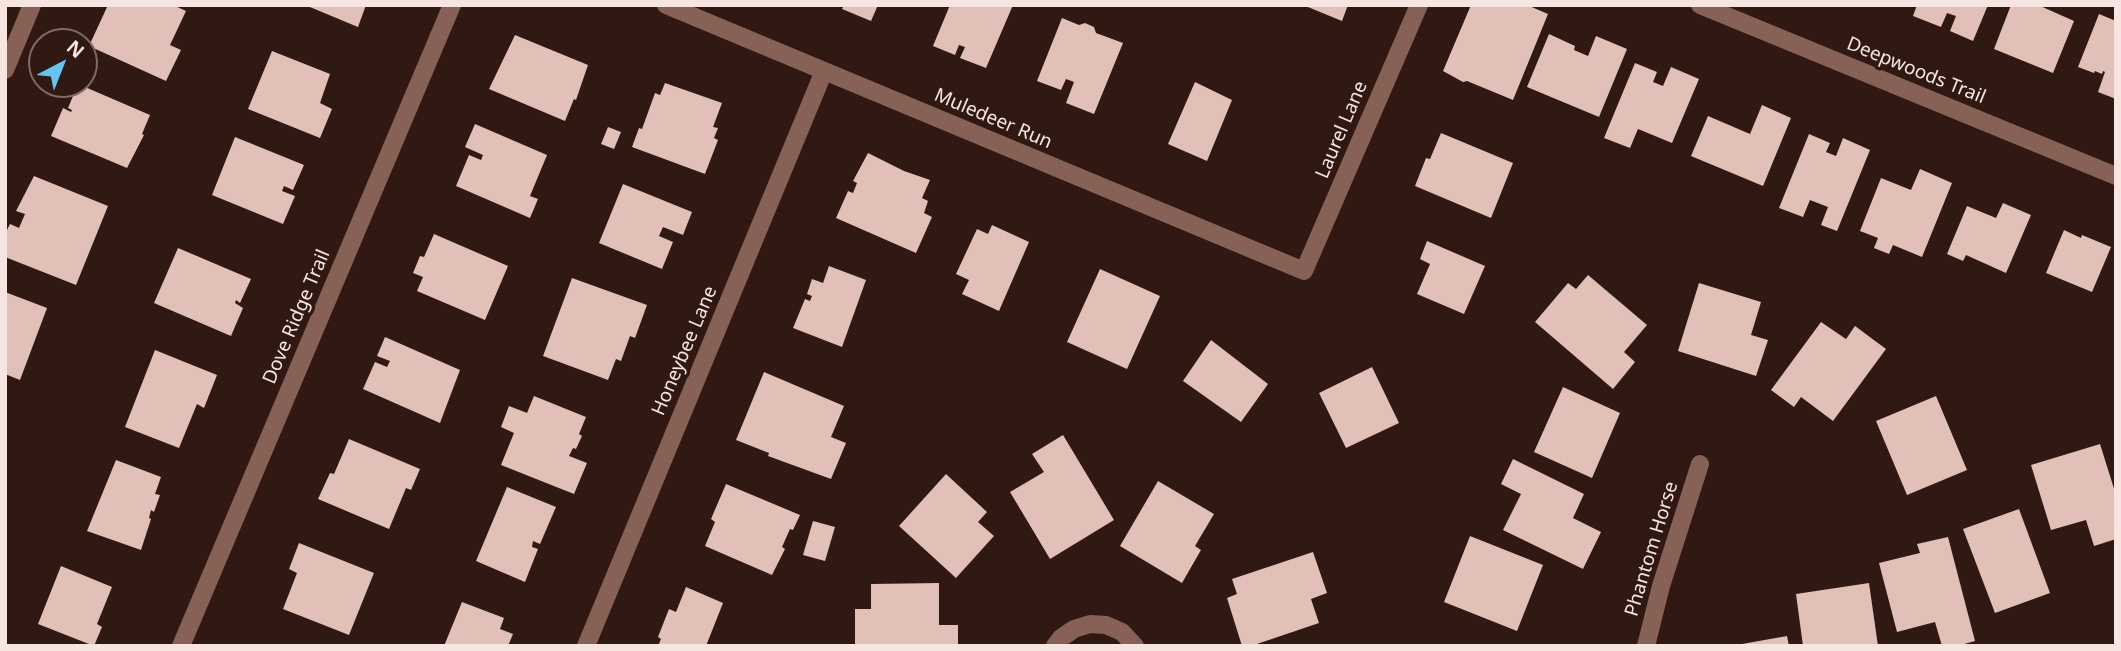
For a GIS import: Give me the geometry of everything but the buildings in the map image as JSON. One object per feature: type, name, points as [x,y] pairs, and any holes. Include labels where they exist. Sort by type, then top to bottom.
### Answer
[{"type":"street","points":[[5,70],[32,5]]},
{"type":"street","name":"Dove Ridge Trail","points":[[181,646],[452,5]]},
{"type":"street","name":"Muledeer Run","points":[[666,5],[1304,271]]},
{"type":"street","name":"Laurel Lane","points":[[1304,271],[1419,5]]},
{"type":"street","name":"Deepwoods Trail","points":[[1700,5],[2116,176]]},
{"type":"street","name":"Honeybee Lane","points":[[586,646],[824,71]]},
{"type":"street","name":"Phantom Horse","points":[[1646,646],[1661,586],[1700,464]]},
{"type":"street","points":[[1055,646],[1074,629],[1090,624],[1106,625],[1122,632],[1135,646]]}]
